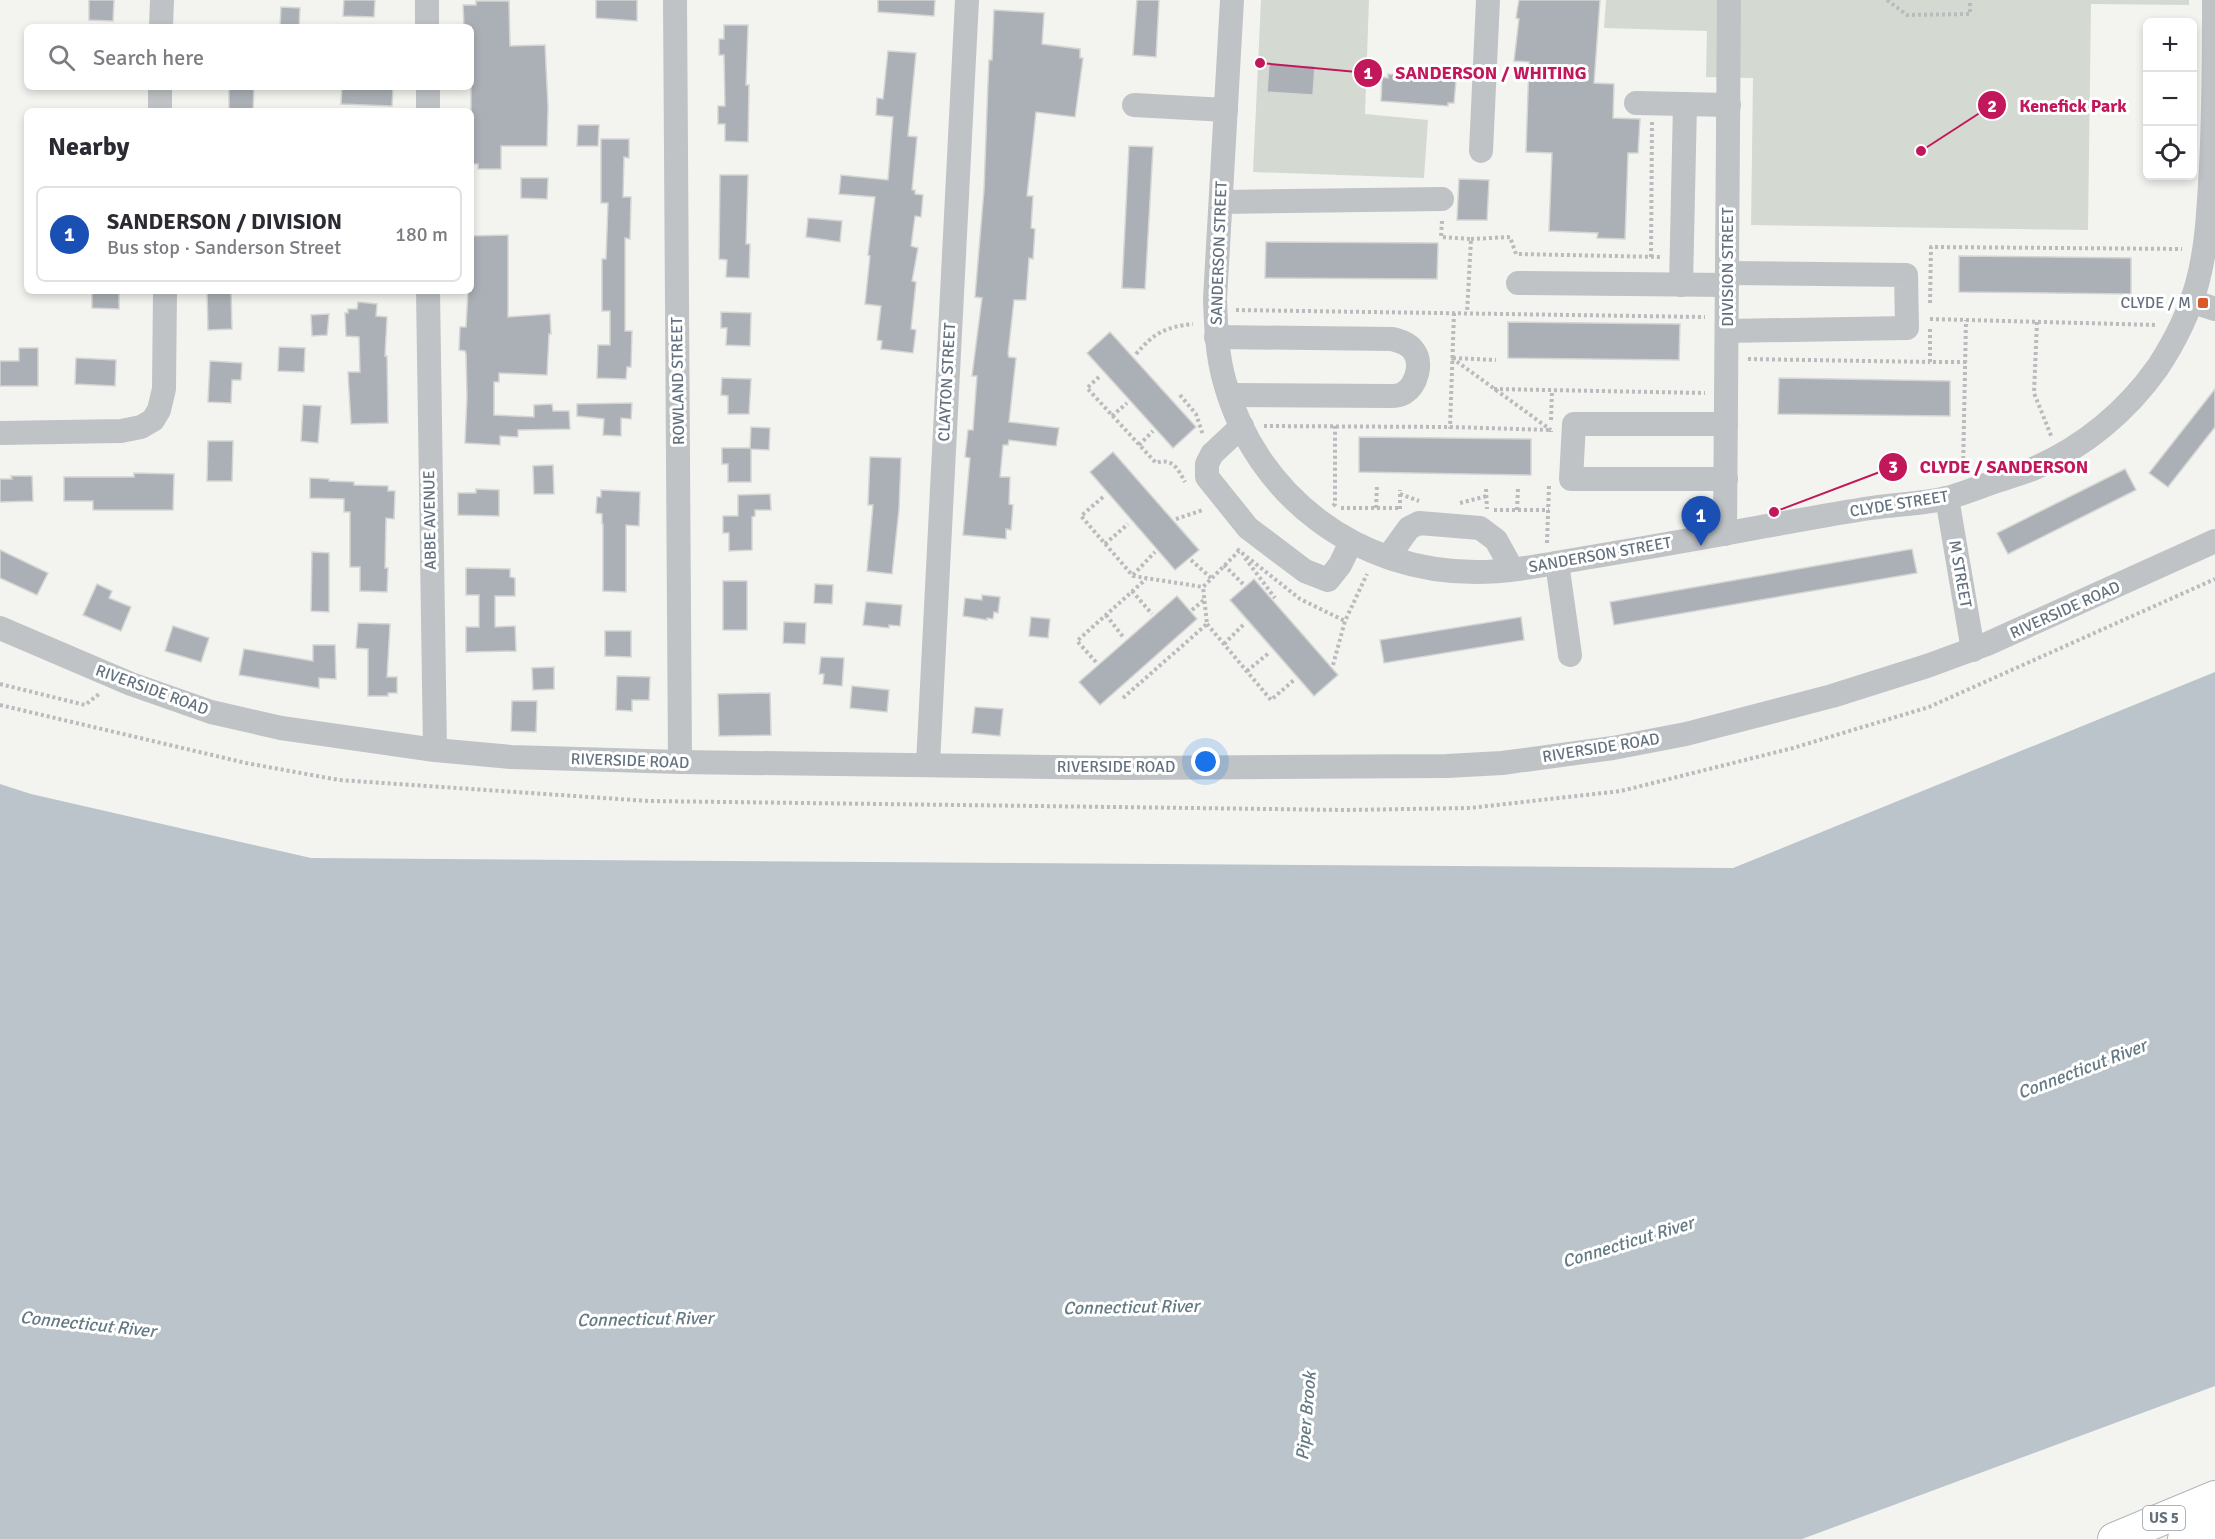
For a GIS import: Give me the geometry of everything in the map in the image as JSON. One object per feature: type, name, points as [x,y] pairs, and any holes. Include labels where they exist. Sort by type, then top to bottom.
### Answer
[{"type":"main road","name":"US 5","points":[[2114,1539],[2215,1497]]},
{"type":"main road","name":"US 5","points":[[2184,1539],[2215,1526]]},
{"type":"street","points":[[161,24],[162,0]]},
{"type":"street","points":[[427,0],[427,24]]},
{"type":"street","name":"ROWLAND STREET","points":[[675,0],[680,762]]},
{"type":"street","name":"CLAYTON STREET","points":[[928,764],[967,0]]},
{"type":"street","name":"SANDERSON STREET","points":[[1232,0],[1215,310],[1216,337],[1229,394],[1249,426],[1260,457],[1288,494],[1314,519],[1351,542],[1388,557],[1419,566],[1458,571],[1512,569],[1552,564],[1725,534]]},
{"type":"street","points":[[1481,151],[1488,0]]},
{"type":"street","name":"DIVISION STREET","points":[[1725,534],[1729,0]]},
{"type":"street","name":"CLYDE STREET","points":[[1725,534],[1869,508],[1947,498],[2035,468],[2075,447],[2099,429],[2136,395],[2170,348],[2191,301],[2202,260],[2213,144],[2214,0]]},
{"type":"street","points":[[160,90],[160,108]]},
{"type":"street","points":[[428,90],[428,108]]},
{"type":"street","points":[[1644,103],[1729,105]]},
{"type":"street","points":[[1681,285],[1685,104]]},
{"type":"street","points":[[1134,105],[1226,110]]},
{"type":"street","points":[[1221,202],[1442,199]]},
{"type":"street","points":[[1518,283],[1681,285],[1727,279],[1906,275],[1907,328],[1727,324]]},
{"type":"street","points":[[0,433],[121,431],[141,427],[153,420],[159,410],[164,389],[165,294]]},
{"type":"street","name":"ABBE AVENUE","points":[[428,294],[435,750]]},
{"type":"street","points":[[2191,301],[2215,309]]},
{"type":"street","points":[[1216,337],[1392,339],[1404,343],[1413,350],[1418,359],[1413,384],[1404,394],[1390,396],[1229,394]]},
{"type":"street","points":[[1726,424],[1574,424],[1571,478],[1726,479]]},
{"type":"street","points":[[1249,426],[1212,454],[1207,464],[1207,477],[1248,528],[1305,571],[1328,580],[1340,565],[1351,542]]},
{"type":"street","name":"M STREET","points":[[1947,498],[1973,650]]},
{"type":"street","points":[[1388,557],[1409,528],[1419,523],[1480,528],[1496,540],[1512,569]]},
{"type":"street","name":"RIVERSIDE ROAD","points":[[0,628],[118,679],[188,705],[241,720],[435,750],[511,757],[680,762],[1125,768],[1406,767],[1502,763],[1612,748],[1686,734],[1832,696],[1973,650],[2029,627],[2215,541]]},
{"type":"street","points":[[1552,564],[1570,655]]},
{"type":"path","points":[[1887,0],[1907,15],[1970,14],[1970,0]]},
{"type":"path","points":[[1644,103],[1651,257]]},
{"type":"path","points":[[1442,199],[1441,237],[1509,237],[1516,254],[1682,257]]},
{"type":"path","points":[[1467,313],[1471,238]]},
{"type":"path","points":[[1930,362],[1931,247],[2186,249]]},
{"type":"path","points":[[1215,310],[1467,313],[1727,324]]},
{"type":"path","points":[[1450,427],[1454,313]]},
{"type":"path","points":[[1930,319],[2160,325]]},
{"type":"path","points":[[1963,475],[1966,320]]},
{"type":"path","points":[[2037,322],[2034,393],[2052,440]]},
{"type":"path","points":[[1136,354],[1152,337],[1173,327],[1193,324]]},
{"type":"path","points":[[1452,358],[1496,360]]},
{"type":"path","points":[[1452,358],[1551,432]]},
{"type":"path","points":[[1745,359],[1966,362]]},
{"type":"path","points":[[1494,389],[1727,394]]},
{"type":"path","points":[[1551,432],[1552,390]]},
{"type":"path","points":[[1180,395],[1196,414],[1206,444]]},
{"type":"path","points":[[1112,416],[1127,403]]},
{"type":"path","points":[[1249,426],[1450,427],[1551,432]]},
{"type":"path","points":[[1330,508],[1335,504],[1335,426]]},
{"type":"path","points":[[1139,445],[1153,431]]},
{"type":"path","points":[[1550,478],[1552,564]]},
{"type":"path","points":[[1376,508],[1377,485]]},
{"type":"path","points":[[1517,510],[1518,488]]},
{"type":"path","points":[[1486,489],[1487,510]]},
{"type":"path","points":[[1400,490],[1400,508]]},
{"type":"path","points":[[1103,496],[1081,516],[1133,576],[1203,587]]},
{"type":"path","points":[[1176,519],[1203,510]]},
{"type":"path","points":[[1105,544],[1128,524]]},
{"type":"path","points":[[1133,576],[1155,552]]},
{"type":"path","points":[[1275,598],[1240,552],[1203,587],[1207,624],[1271,700],[1294,680]]},
{"type":"path","points":[[1191,560],[1211,578]]},
{"type":"path","points":[[1224,565],[1243,584]]},
{"type":"path","points":[[1333,665],[1345,621],[1367,574]]},
{"type":"path","points":[[1096,662],[1077,641],[1147,578]]},
{"type":"path","points":[[1132,591],[1152,614]]},
{"type":"path","points":[[1192,610],[1204,600]]},
{"type":"path","points":[[1106,615],[1124,638]]},
{"type":"path","points":[[1224,644],[1245,623]]},
{"type":"path","points":[[1123,698],[1207,624]]},
{"type":"path","points":[[1247,671],[1270,652]]},
{"type":"path","points":[[0,684],[85,705],[118,679]]},
{"type":"shaded area","points":[[1261,0],[1369,0],[1365,114],[1428,120],[1424,178],[1253,172]]},
{"type":"shaded area","points":[[1606,0],[2189,0],[2189,5],[2091,4],[2088,230],[1751,225],[1753,78],[1706,77],[1707,31],[1604,28]]},
{"type":"water","points":[[2215,672],[2215,1386],[1802,1539],[0,1539],[0,784],[31,794],[311,858],[1733,868]]},
{"type":"building","points":[[89,0],[114,0],[113,21],[89,20]]},
{"type":"building","points":[[344,0],[375,0],[374,17],[343,16]]},
{"type":"building","points":[[596,0],[637,0],[637,21],[596,18]]},
{"type":"building","points":[[878,0],[935,0],[934,16],[878,12]]},
{"type":"building","points":[[1137,0],[1159,0],[1156,57],[1133,55]]},
{"type":"building","points":[[1519,0],[1600,0],[1594,83],[1614,84],[1613,118],[1640,119],[1638,153],[1628,153],[1625,239],[1597,238],[1598,233],[1549,231],[1552,153],[1526,152],[1529,62],[1514,61]]},
{"type":"building","points":[[476,1],[509,1],[510,46],[545,45],[547,146],[501,146],[501,169],[478,169],[478,164],[474,164],[474,108],[471,108],[471,90],[474,90],[474,24],[464,24],[463,5],[476,5]]},
{"type":"building","points":[[281,7],[300,8],[299,24],[280,24]]},
{"type":"building","points":[[994,10],[1044,13],[1042,44],[1080,49],[1080,58],[1083,58],[1075,117],[1036,112],[1027,196],[1033,196],[1031,228],[1035,229],[1033,259],[1029,258],[1026,300],[1014,300],[1008,354],[1009,357],[1016,358],[1009,422],[1059,428],[1056,446],[1009,440],[1008,445],[1003,445],[1000,477],[1010,477],[1009,504],[1013,505],[1011,530],[1006,529],[1006,539],[963,535],[970,458],[965,457],[968,430],[973,430],[977,376],[972,376],[982,298],[975,297],[984,190],[989,60],[992,60]]},
{"type":"building","points":[[724,25],[748,25],[746,85],[749,85],[748,142],[725,141],[725,124],[718,124],[718,106],[725,106],[724,55],[719,55],[719,39],[724,39]]},
{"type":"building","points":[[888,51],[916,53],[908,136],[917,137],[912,190],[915,190],[915,194],[923,195],[921,217],[915,216],[911,246],[918,248],[912,281],[916,282],[911,329],[916,330],[913,353],[881,349],[882,341],[877,340],[881,306],[865,304],[875,197],[839,194],[841,175],[888,180],[893,117],[876,115],[877,98],[883,99]]},
{"type":"building","points":[[1269,64],[1315,66],[1313,95],[1267,92]]},
{"type":"building","points":[[1417,73],[1449,76],[1449,80],[1456,80],[1454,103],[1448,103],[1448,106],[1381,101],[1382,77],[1388,78],[1388,74],[1417,76]]},
{"type":"building","points":[[229,90],[254,90],[253,108],[229,108]]},
{"type":"building","points":[[342,90],[393,90],[392,106],[341,104]]},
{"type":"building","points":[[578,125],[599,125],[598,146],[577,146]]},
{"type":"building","points":[[601,139],[629,139],[629,158],[624,157],[623,197],[631,197],[630,239],[625,238],[625,331],[632,331],[631,367],[627,367],[626,379],[597,378],[598,345],[610,345],[610,311],[602,311],[602,259],[606,259],[608,203],[601,203]]},
{"type":"building","points":[[1129,146],[1153,147],[1145,289],[1122,288]]},
{"type":"building","points":[[720,175],[748,175],[746,244],[750,244],[749,278],[726,277],[727,260],[719,259]]},
{"type":"building","points":[[521,178],[548,178],[547,199],[521,198]]},
{"type":"building","points":[[1459,179],[1489,180],[1487,220],[1457,220]]},
{"type":"building","points":[[808,218],[842,221],[840,242],[806,237]]},
{"type":"building","points":[[508,235],[508,317],[550,314],[551,334],[549,334],[547,375],[499,373],[499,382],[494,382],[494,415],[534,417],[534,405],[552,404],[553,411],[569,411],[570,429],[518,430],[518,437],[500,436],[500,445],[465,443],[466,354],[465,351],[459,350],[460,327],[466,327],[468,294],[474,294],[474,236]]},
{"type":"building","points":[[1266,242],[1438,243],[1437,279],[1265,278]]},
{"type":"building","points":[[1959,256],[2131,258],[2131,294],[1959,292]]},
{"type":"building","points":[[92,294],[119,294],[119,309],[92,308]]},
{"type":"building","points":[[207,294],[231,294],[232,329],[208,330]]},
{"type":"building","points":[[358,302],[377,304],[376,316],[387,317],[385,356],[387,356],[388,423],[351,424],[348,372],[360,372],[359,337],[346,336],[345,313],[348,313],[348,309],[357,309]]},
{"type":"building","points":[[721,312],[751,313],[750,346],[726,345],[727,328],[721,328]]},
{"type":"building","points":[[329,314],[327,335],[312,336],[311,315]]},
{"type":"building","points":[[1508,322],[1680,324],[1679,360],[1508,358]]},
{"type":"building","points":[[1110,332],[1196,427],[1173,448],[1087,353]]},
{"type":"building","points":[[279,347],[305,348],[304,372],[278,371]]},
{"type":"building","points":[[19,348],[38,348],[38,386],[0,386],[0,361],[19,361]]},
{"type":"building","points":[[76,358],[116,360],[115,386],[75,384]]},
{"type":"building","points":[[210,361],[242,363],[241,380],[232,380],[231,403],[208,402]]},
{"type":"building","points":[[722,378],[751,379],[749,414],[728,414],[728,396],[721,395]]},
{"type":"building","points":[[1779,378],[1950,381],[1950,416],[1778,414]]},
{"type":"building","points":[[2215,389],[2215,427],[2168,487],[2149,473]]},
{"type":"building","points":[[632,403],[631,419],[621,418],[621,436],[603,435],[604,419],[577,416],[577,404]]},
{"type":"building","points":[[303,405],[321,406],[318,443],[301,441]]},
{"type":"building","points":[[751,427],[770,428],[769,450],[751,449],[751,482],[728,482],[728,464],[722,464],[722,448],[750,448]]},
{"type":"building","points":[[1359,437],[1531,439],[1531,475],[1359,472]]},
{"type":"building","points":[[208,441],[233,441],[232,481],[207,481]]},
{"type":"building","points":[[1113,452],[1199,550],[1175,570],[1090,472]]},
{"type":"building","points":[[870,457],[901,458],[899,509],[892,574],[867,571],[873,505],[868,505]]},
{"type":"building","points":[[553,465],[554,494],[534,494],[533,466]]},
{"type":"building","points":[[2125,469],[2136,490],[2008,554],[1997,533]]},
{"type":"building","points":[[134,473],[174,474],[173,510],[93,510],[93,501],[64,501],[64,477],[134,477]]},
{"type":"building","points":[[11,476],[32,476],[33,501],[0,502],[0,479],[12,479]]},
{"type":"building","points":[[310,478],[354,482],[354,485],[388,486],[388,491],[395,491],[394,519],[386,518],[387,592],[360,591],[360,567],[350,567],[350,512],[344,512],[344,499],[310,498]]},
{"type":"building","points":[[476,489],[499,490],[499,516],[458,515],[458,493],[476,493]]},
{"type":"building","points":[[601,490],[640,492],[639,526],[626,525],[626,592],[603,591],[603,524],[602,514],[596,513],[597,497],[601,497]]},
{"type":"building","points":[[770,494],[771,510],[755,510],[755,516],[752,517],[752,550],[729,551],[729,533],[723,533],[723,516],[738,516],[738,495]]},
{"type":"building","points":[[1912,549],[1917,573],[1614,625],[1610,602]]},
{"type":"building","points":[[0,550],[48,573],[37,595],[0,578]]},
{"type":"building","points":[[312,552],[329,553],[329,612],[311,611]]},
{"type":"building","points":[[466,568],[510,569],[510,577],[515,578],[515,596],[495,596],[495,627],[515,626],[516,651],[466,652],[466,627],[479,627],[479,595],[466,595]]},
{"type":"building","points":[[1254,579],[1338,675],[1314,696],[1230,600]]},
{"type":"building","points":[[723,581],[747,581],[747,630],[723,630]]},
{"type":"building","points":[[97,584],[112,591],[109,598],[131,607],[121,631],[83,615]]},
{"type":"building","points":[[815,584],[833,585],[832,604],[814,603]]},
{"type":"building","points":[[982,595],[1000,597],[998,613],[994,612],[993,619],[963,616],[965,598],[982,600]]},
{"type":"building","points":[[1177,596],[1197,619],[1100,705],[1079,682]]},
{"type":"building","points":[[866,602],[902,605],[900,626],[889,625],[889,628],[863,625]]},
{"type":"building","points":[[1031,617],[1050,619],[1048,638],[1029,636]]},
{"type":"building","points":[[1521,617],[1524,640],[1384,663],[1380,640]]},
{"type":"building","points":[[784,622],[806,623],[805,644],[783,643]]},
{"type":"building","points":[[358,623],[390,624],[387,677],[397,677],[397,693],[388,693],[388,696],[368,696],[368,649],[356,648]]},
{"type":"building","points":[[173,626],[209,638],[201,662],[165,651]]},
{"type":"building","points":[[605,631],[631,631],[631,657],[605,656]]},
{"type":"building","points":[[313,645],[335,645],[336,679],[319,678],[319,688],[239,675],[244,649],[313,661]]},
{"type":"building","points":[[821,657],[844,658],[842,686],[823,684],[824,674],[819,674]]},
{"type":"building","points":[[554,667],[554,689],[533,690],[532,668]]},
{"type":"building","points":[[617,676],[650,677],[649,700],[632,700],[632,711],[616,710]]},
{"type":"building","points":[[852,686],[889,690],[887,712],[850,708]]},
{"type":"building","points":[[770,693],[771,735],[719,736],[718,694]]},
{"type":"building","points":[[512,701],[537,701],[536,732],[511,731]]},
{"type":"building","points":[[975,707],[1003,709],[1000,736],[972,733]]},
{"type":"place","name":"SANDERSON / WHITING","points":[[1260,63]]},
{"type":"place","name":"Kenefick Park","points":[[1921,151]]},
{"type":"place","name":"CLYDE / M","points":[[2203,303]]},
{"type":"place","name":"CLYDE / SANDERSON","points":[[1774,512]]},
{"type":"place","name":"SANDERSON / DIVISION","points":[[1701,546]]},
{"type":"water label","name":"Connecticut River","points":[[2082,1069]]},
{"type":"water label","name":"Connecticut River","points":[[1628,1242]]},
{"type":"water label","name":"Connecticut River","points":[[1131,1307]]},
{"type":"water label","name":"Connecticut River","points":[[645,1319]]},
{"type":"water label","name":"Connecticut River","points":[[88,1324]]},
{"type":"water label","name":"Piper Brook","points":[[1306,1416]]}]
